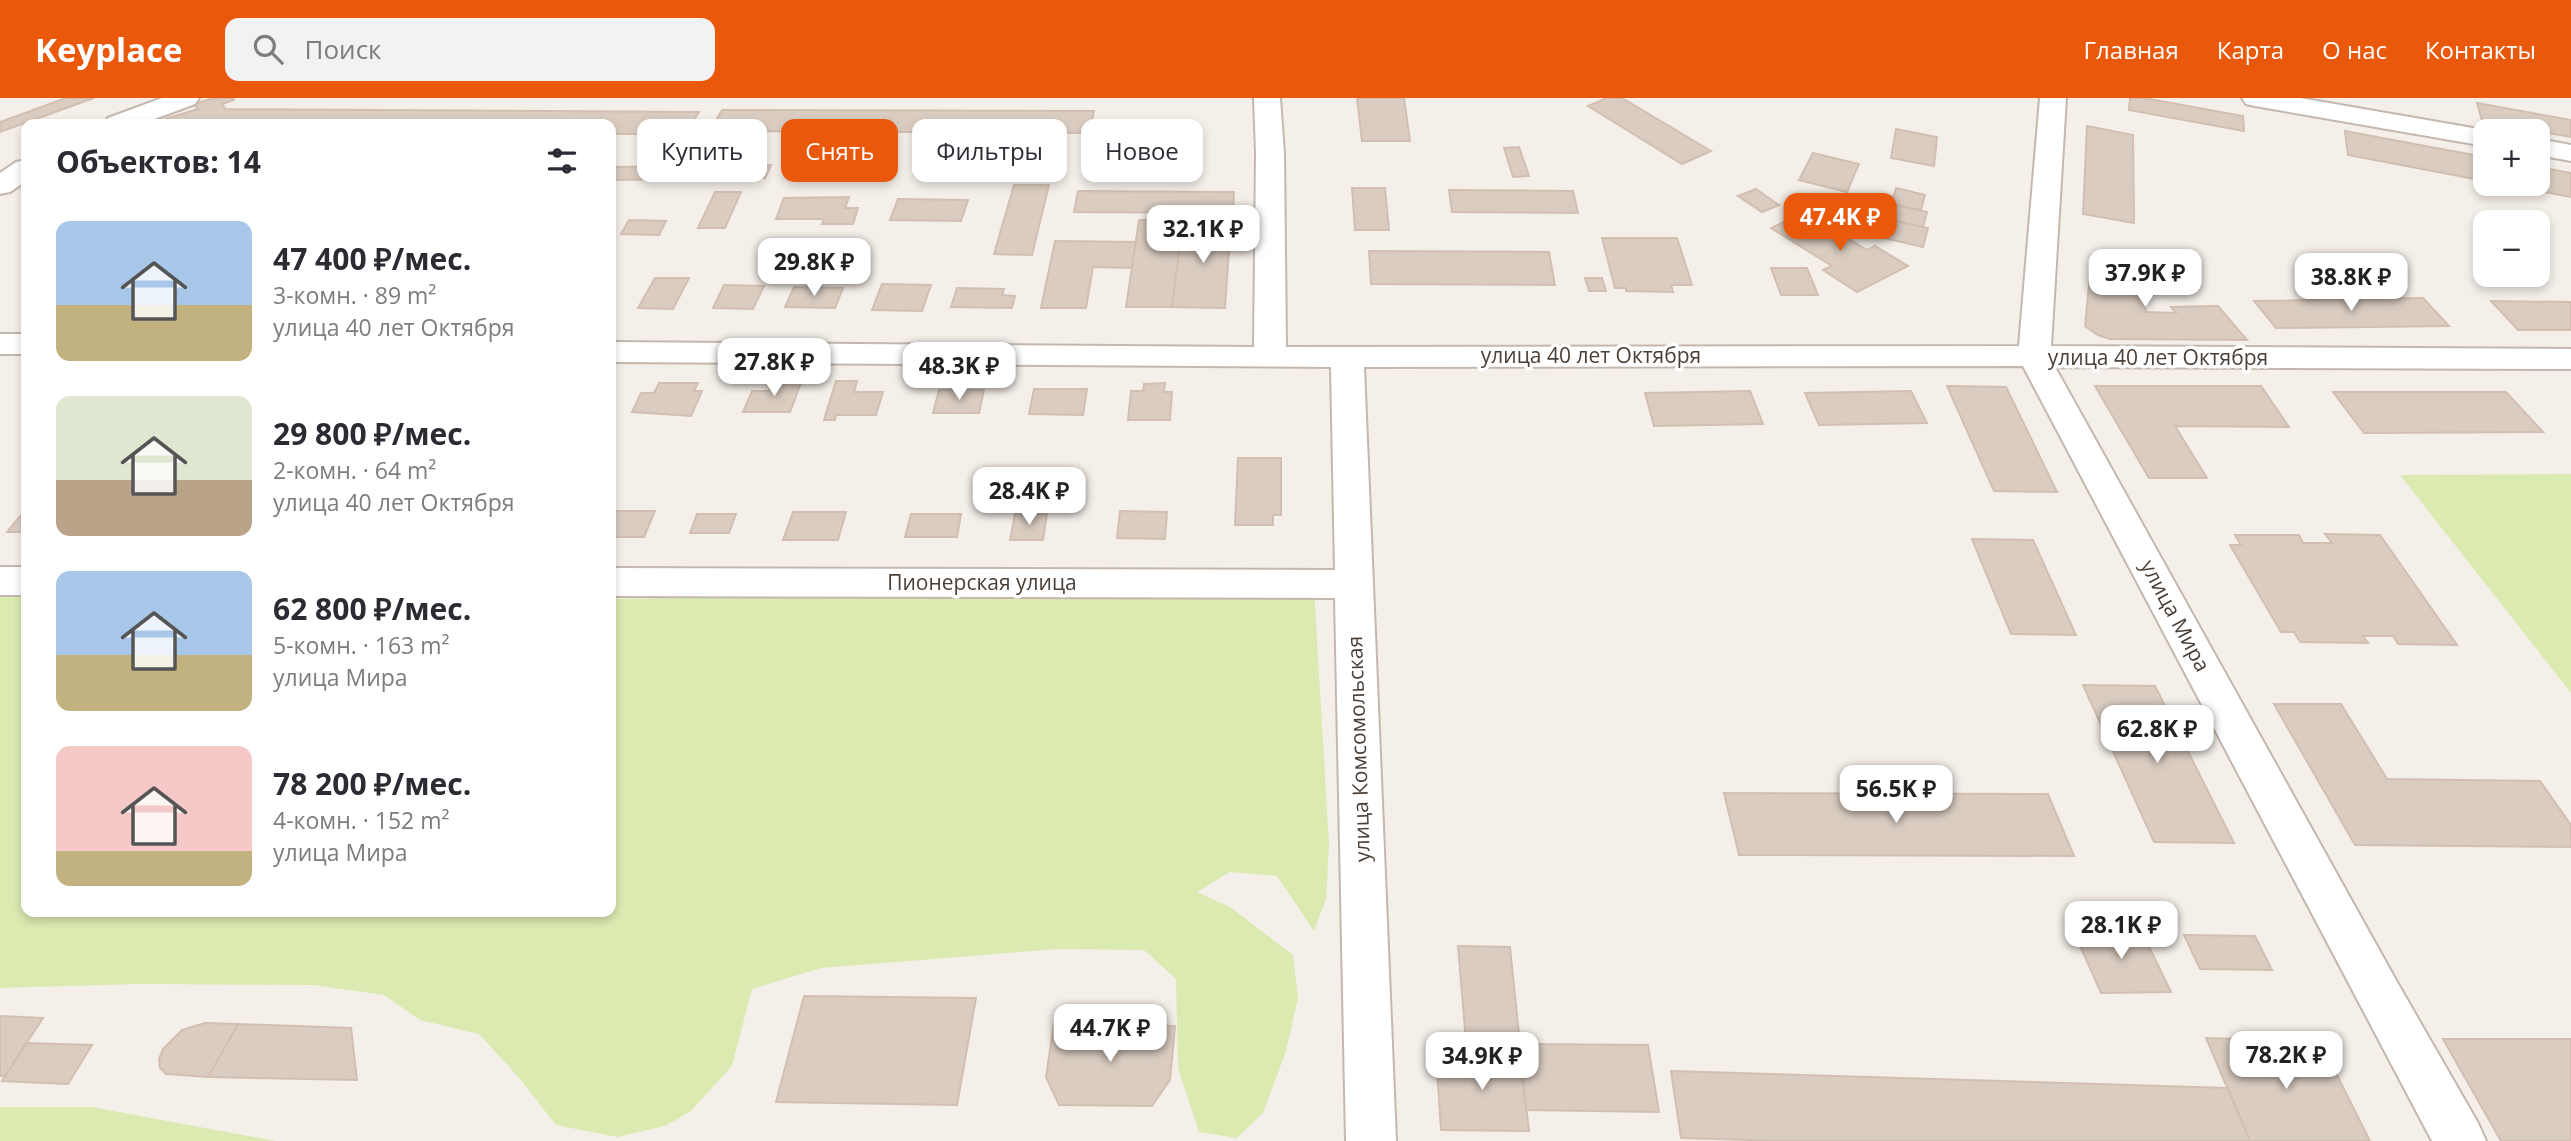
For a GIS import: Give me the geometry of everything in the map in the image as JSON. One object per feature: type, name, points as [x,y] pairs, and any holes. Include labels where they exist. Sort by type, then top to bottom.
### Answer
[{"type":"street","points":[[130,119],[186,98]]},
{"type":"street","points":[[1267,98],[1270,153],[1270,357]]},
{"type":"street","points":[[2034,357],[2053,98]]},
{"type":"street","points":[[2255,98],[2473,136]]},
{"type":"street","points":[[2550,149],[2571,152]]},
{"type":"street","points":[[0,344],[21,344]]},
{"type":"street","name":"улица 40 лет Октября","points":[[616,352],[1347,358],[1768,355],[2571,359]]},
{"type":"street","name":"улица Мира","points":[[2034,357],[2351,945],[2460,1141]]},
{"type":"street","name":"улица Комсомольская","points":[[1347,358],[1371,1141]]},
{"type":"street","points":[[0,581],[21,581]]},
{"type":"street","name":"Пионерская улица","points":[[616,582],[1354,584]]},
{"type":"green space","points":[[2571,474],[2571,693],[2400,475]]},
{"type":"green space","points":[[1314,589],[1329,844],[1326,899],[1314,931],[1277,876],[1230,872],[1197,892],[1230,907],[1293,955],[1298,998],[1286,1051],[1263,1113],[1237,1138],[1199,1132],[1178,1068],[1176,979],[1144,950],[1058,949],[821,968],[752,989],[732,1066],[691,1111],[665,1126],[617,1137],[556,1125],[520,1079],[479,1034],[420,1020],[384,995],[313,985],[137,984],[0,988],[0,591],[21,590],[21,917],[616,917],[616,599]]},
{"type":"green space","points":[[0,1107],[92,1107],[275,1141],[0,1141]]},
{"type":"building","points":[[66,98],[94,98],[36,119],[21,119],[21,124],[0,132],[0,122]]},
{"type":"building","points":[[214,98],[233,98],[234,100],[222,104],[225,109],[699,112],[695,119],[637,119],[637,134],[616,134],[616,119],[165,119],[198,109],[194,104]]},
{"type":"building","points":[[1357,98],[1404,98],[1410,141],[1362,141]]},
{"type":"building","points":[[1607,98],[1622,98],[1711,151],[1682,164],[1588,106]]},
{"type":"building","points":[[2130,98],[2144,98],[2243,116],[2244,131],[2129,110]]},
{"type":"building","points":[[2477,103],[2571,120],[2571,137],[2550,133],[2550,119],[2481,119]]},
{"type":"building","points":[[722,110],[1094,111],[1093,119],[1081,119],[1081,133],[1067,133],[1067,119],[912,119],[912,132],[898,132],[898,119],[781,119],[781,131],[767,131],[767,119],[717,119]]},
{"type":"building","points":[[2087,126],[2133,135],[2134,223],[2083,214]]},
{"type":"building","points":[[1896,129],[1937,137],[1934,166],[1891,158]]},
{"type":"building","points":[[2345,131],[2473,155],[2473,179],[2348,155]]},
{"type":"building","points":[[1519,147],[1529,176],[1513,177],[1504,148]]},
{"type":"building","points":[[1813,153],[1859,164],[1847,192],[1799,180]]},
{"type":"building","points":[[616,167],[637,167],[637,180],[616,180]]},
{"type":"building","points":[[2550,169],[2571,173],[2571,197],[2550,193]]},
{"type":"building","points":[[1014,185],[1049,185],[1032,255],[994,254]]},
{"type":"building","points":[[1352,188],[1385,188],[1389,230],[1355,230]]},
{"type":"building","points":[[1896,188],[1925,195],[1921,210],[1878,201],[1880,195],[1893,198]]},
{"type":"building","points":[[1756,189],[1779,205],[1762,212],[1738,196]]},
{"type":"building","points":[[1449,190],[1573,191],[1578,213],[1452,212]]},
{"type":"building","points":[[1078,191],[1234,192],[1233,213],[1074,212]]},
{"type":"building","points":[[715,192],[741,192],[725,228],[698,228]]},
{"type":"building","points":[[849,197],[845,208],[858,208],[853,224],[822,224],[824,219],[776,219],[784,198]]},
{"type":"building","points":[[898,199],[968,200],[961,221],[890,220]]},
{"type":"building","points":[[1878,201],[1927,212],[1923,227],[1874,216]]},
{"type":"building","points":[[1805,212],[1867,250],[1875,246],[1908,266],[1857,292],[1823,270],[1832,266],[1771,228]]},
{"type":"building","points":[[629,220],[666,221],[659,235],[621,234]]},
{"type":"building","points":[[1139,220],[1183,220],[1172,307],[1126,307]]},
{"type":"building","points":[[1183,220],[1231,221],[1225,308],[1172,307]]},
{"type":"building","points":[[1889,220],[1928,228],[1923,247],[1884,238]]},
{"type":"building","points":[[1602,238],[1677,238],[1692,285],[1671,285],[1673,292],[1626,291],[1626,288],[1615,288]]},
{"type":"building","points":[[1055,241],[1136,242],[1132,268],[1093,267],[1086,308],[1041,308]]},
{"type":"building","points":[[1369,251],[1549,252],[1555,285],[1371,284]]},
{"type":"building","points":[[2092,255],[2147,266],[2154,295],[2144,293],[2146,312],[2176,313],[2171,307],[2218,306],[2247,340],[2110,339],[2098,335],[2085,326]]},
{"type":"building","points":[[1771,268],[1807,268],[1818,295],[1781,295]]},
{"type":"building","points":[[655,278],[689,278],[673,309],[638,308]]},
{"type":"building","points":[[1585,278],[1602,278],[1606,291],[1589,291]]},
{"type":"building","points":[[882,284],[931,285],[922,311],[872,310]]},
{"type":"building","points":[[724,285],[764,286],[753,309],[713,308]]},
{"type":"building","points":[[794,287],[843,288],[835,308],[785,307]]},
{"type":"building","points":[[957,288],[1004,289],[1002,295],[1015,296],[1012,308],[951,307]]},
{"type":"building","points":[[2423,298],[2449,326],[2276,328],[2254,301]]},
{"type":"building","points":[[2491,301],[2571,302],[2571,330],[2518,330]]},
{"type":"building","points":[[773,380],[802,380],[790,412],[743,412],[752,391],[769,391]]},
{"type":"building","points":[[836,381],[857,381],[854,392],[883,392],[876,415],[836,415],[835,420],[824,420]]},
{"type":"building","points":[[659,383],[698,383],[694,391],[702,391],[691,416],[632,412],[641,393],[654,393]]},
{"type":"building","points":[[1165,383],[1164,392],[1172,392],[1170,420],[1128,420],[1131,391],[1143,391],[1144,384]]},
{"type":"building","points":[[1947,386],[2006,387],[2057,492],[1994,491]]},
{"type":"building","points":[[2095,386],[2261,386],[2289,427],[2175,426],[2207,478],[2149,478]]},
{"type":"building","points":[[1034,389],[1087,389],[1083,415],[1029,414]]},
{"type":"building","points":[[939,390],[984,390],[979,413],[933,413]]},
{"type":"building","points":[[1750,391],[1763,424],[1654,426],[1645,393]]},
{"type":"building","points":[[1911,391],[1927,423],[1819,425],[1805,393]]},
{"type":"building","points":[[2333,392],[2506,392],[2543,432],[2364,433]]},
{"type":"building","points":[[1238,458],[1281,458],[1281,515],[1273,515],[1273,525],[1235,525]]},
{"type":"building","points":[[616,511],[655,511],[644,537],[616,537]]},
{"type":"building","points":[[1120,511],[1167,512],[1165,539],[1117,538]]},
{"type":"building","points":[[793,512],[846,512],[838,540],[783,540]]},
{"type":"building","points":[[697,514],[736,514],[729,533],[690,533]]},
{"type":"building","points":[[911,514],[961,514],[957,537],[905,537]]},
{"type":"building","points":[[1015,514],[1047,514],[1043,540],[1010,540]]},
{"type":"building","points":[[21,515],[21,532],[7,532]]},
{"type":"building","points":[[2325,534],[2380,535],[2457,645],[2398,644],[2393,636],[2363,636],[2368,643],[2300,642],[2294,632],[2281,632],[2230,545],[2241,545],[2235,535],[2299,535],[2303,543],[2332,543]]},
{"type":"building","points":[[1972,539],[2033,540],[2076,635],[2011,634]]},
{"type":"building","points":[[2083,685],[2155,686],[2234,843],[2154,842]]},
{"type":"building","points":[[2274,704],[2341,704],[2387,779],[2540,781],[2571,825],[2571,847],[2355,845]]},
{"type":"building","points":[[1724,793],[2048,794],[2074,856],[1739,855]]},
{"type":"building","points":[[2140,928],[2171,992],[2101,993],[2073,930]]},
{"type":"building","points":[[2184,935],[2255,936],[2272,970],[2200,969]]},
{"type":"building","points":[[1458,946],[1510,947],[1520,1044],[1648,1045],[1659,1112],[1526,1110],[1520,1054],[1467,1054]]},
{"type":"building","points":[[804,996],[976,998],[957,1105],[776,1102]]},
{"type":"building","points":[[0,1016],[43,1018],[5,1076],[0,1076]]},
{"type":"building","points":[[205,1023],[238,1024],[208,1077],[166,1074],[160,1068],[159,1059],[163,1049],[182,1030]]},
{"type":"building","points":[[1054,1023],[1175,1026],[1170,1080],[1152,1106],[1059,1105],[1046,1077]]},
{"type":"building","points":[[238,1024],[351,1028],[357,1080],[208,1077]]},
{"type":"building","points":[[2206,1038],[2320,1041],[2370,1141],[2250,1141]]},
{"type":"building","points":[[2443,1039],[2571,1039],[2571,1141],[2501,1141]]},
{"type":"building","points":[[26,1043],[92,1045],[68,1084],[2,1081]]},
{"type":"building","points":[[1436,1053],[1520,1054],[1529,1131],[1441,1130]]},
{"type":"building","points":[[1671,1071],[2228,1088],[2250,1141],[1782,1141],[1681,1138]]}]
